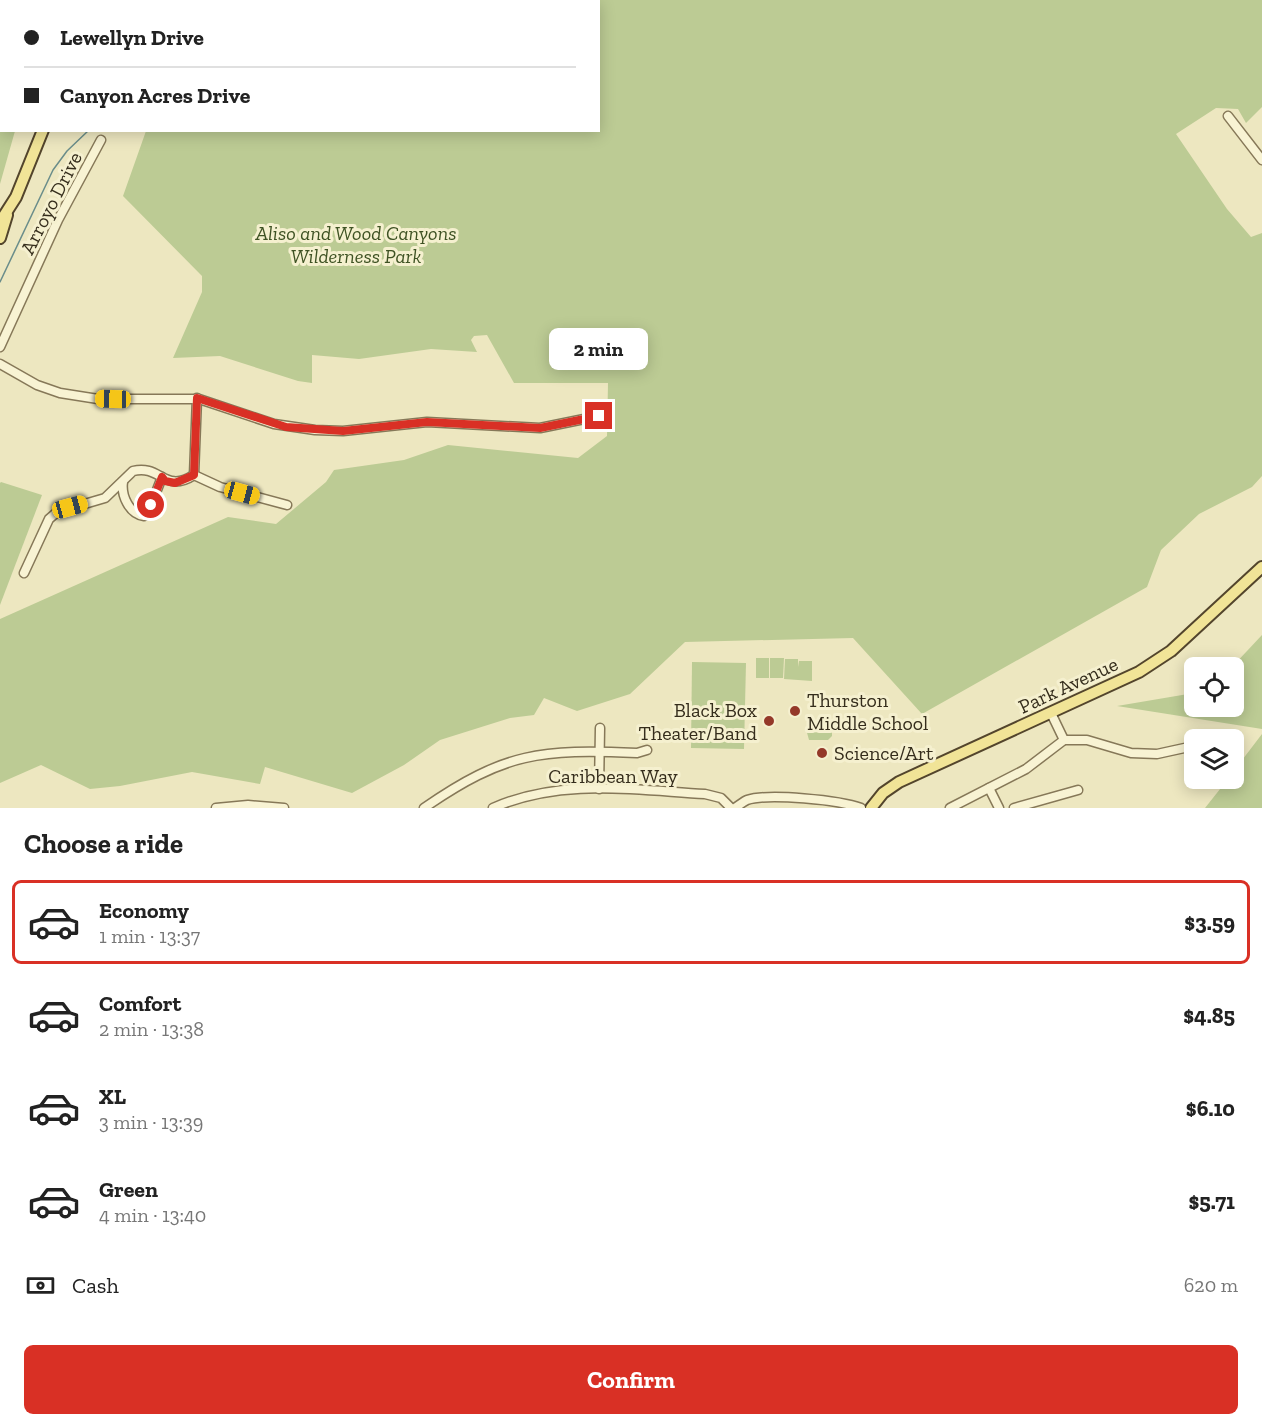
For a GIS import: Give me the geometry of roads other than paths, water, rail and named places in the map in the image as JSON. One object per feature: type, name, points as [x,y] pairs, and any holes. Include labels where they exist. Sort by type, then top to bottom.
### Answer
[{"type":"main road","points":[[0,238],[4,218],[42,132]]},
{"type":"main road","name":"Park Avenue","points":[[871,808],[883,793],[899,782],[1156,662],[1262,567]]},
{"type":"street","points":[[1228,116],[1262,160]]},
{"type":"street","name":"Arroyo Drive","points":[[0,346],[58,220],[101,140]]},
{"type":"street","points":[[0,364],[37,384],[76,397],[129,400],[197,398],[286,427],[343,431],[427,422],[540,428],[599,416]]},
{"type":"street","points":[[194,475],[197,398]]},
{"type":"street","points":[[24,573],[49,519],[57,512],[105,498],[133,471],[142,469],[162,477],[165,481],[175,483],[194,475],[220,487],[286,505]]},
{"type":"street","points":[[123,482],[122,487],[130,507],[140,516],[148,513],[162,477]]},
{"type":"street","points":[[1051,713],[1064,740]]},
{"type":"street","points":[[599,789],[600,728]]},
{"type":"street","points":[[950,808],[1026,769],[1064,740],[1087,740],[1131,753],[1157,754],[1184,748]]},
{"type":"street","points":[[424,808],[471,777],[513,759],[553,752],[637,753],[646,750]]},
{"type":"street","points":[[989,788],[999,808]]},
{"type":"street","name":"Caribbean Way","points":[[493,808],[543,791],[599,789],[705,794],[720,798],[733,808]]},
{"type":"street","points":[[1014,808],[1078,790]]},
{"type":"street","points":[[733,808],[746,800],[761,798],[841,801],[861,808]]},
{"type":"street","points":[[216,808],[248,805],[284,808]]},
{"type":"waterway","points":[[0,282],[53,170],[67,151],[87,132]]},
{"type":"place","name":"Thurston Middle School","points":[[795,711]]},
{"type":"place","name":"Black Box Theater/Band","points":[[769,721]]},
{"type":"place","name":"Science/Art","points":[[822,753]]},
{"type":"park label","name":"Aliso and Wood Canyons Wilderness Park","points":[[356,244]]}]
